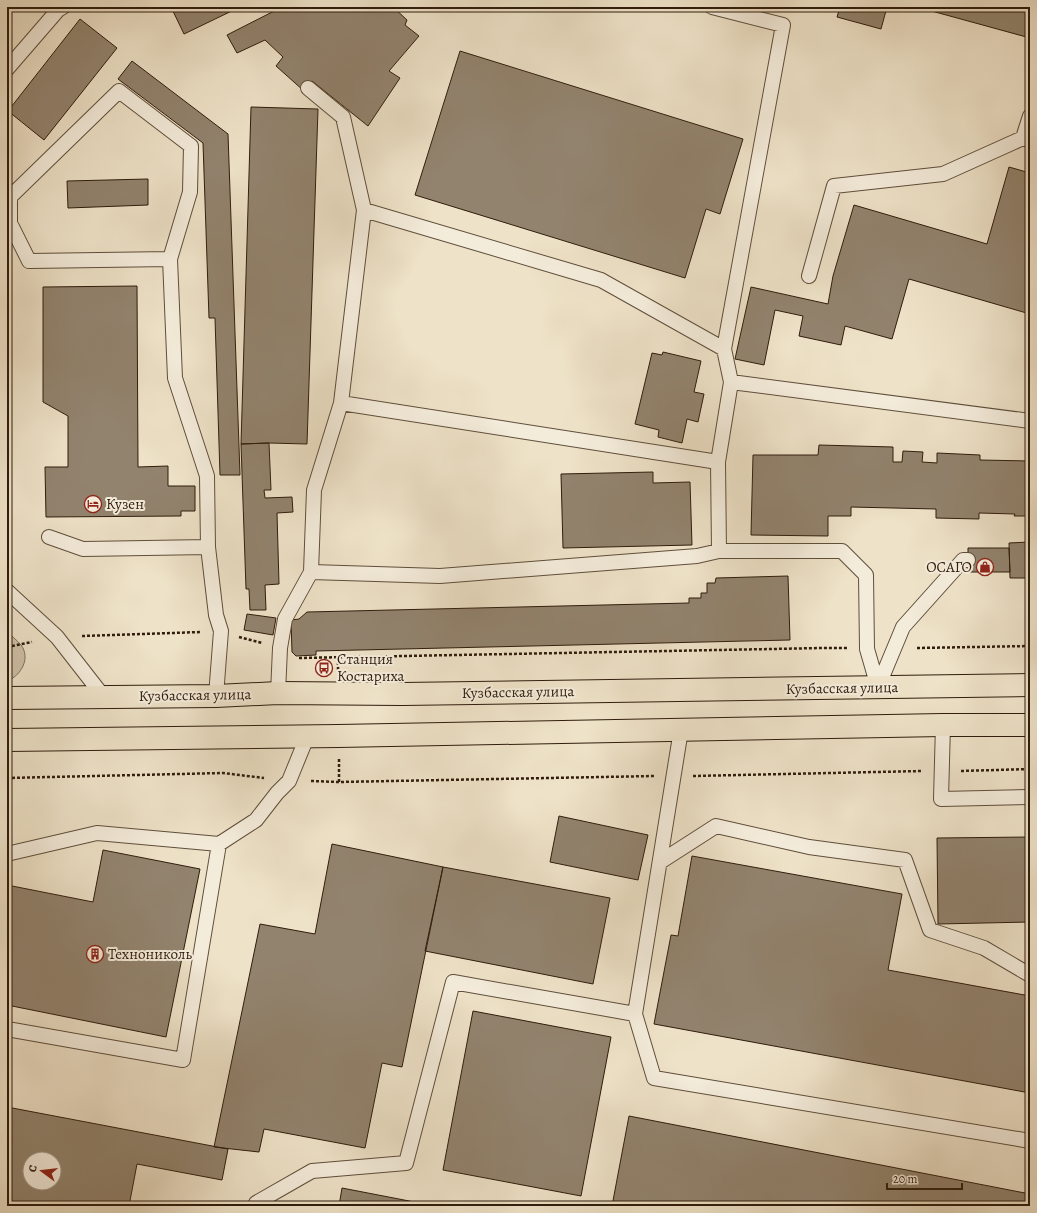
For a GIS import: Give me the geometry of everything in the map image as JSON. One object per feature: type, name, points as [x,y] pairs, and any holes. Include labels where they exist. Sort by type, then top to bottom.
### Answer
[{"type":"main road","name":"Кузбасская улица","points":[[7,698],[216,696],[278,693],[402,694],[1030,685]]},
{"type":"main road","points":[[7,740],[307,737],[943,725],[1030,725]]},
{"type":"lane","points":[[7,68],[58,10],[63,7]]},
{"type":"lane","points":[[712,7],[783,25],[724,349],[731,382],[718,462],[719,551]]},
{"type":"lane","points":[[278,693],[280,648],[285,619],[311,572],[314,490],[342,403],[364,210],[343,117],[308,88]]},
{"type":"lane","points":[[170,259],[29,261],[10,223],[10,197],[118,91],[191,146],[190,192],[170,259],[175,378],[207,476],[208,546],[216,615],[221,631],[216,696]]},
{"type":"lane","points":[[809,276],[834,186],[943,174],[1027,139],[1030,116]]},
{"type":"lane","points":[[364,210],[601,280],[724,349]]},
{"type":"lane","points":[[731,382],[1030,421]]},
{"type":"lane","points":[[342,403],[718,462]]},
{"type":"lane","points":[[49,537],[83,549],[208,546]]},
{"type":"lane","points":[[311,572],[440,576],[697,556],[719,551],[842,551],[866,575],[867,649],[878,688]]},
{"type":"lane","points":[[878,688],[903,627],[963,560],[968,560]]},
{"type":"lane","points":[[7,591],[57,637],[103,696]]},
{"type":"lane","points":[[943,725],[941,799],[1030,797]]},
{"type":"lane","points":[[681,730],[635,1014],[654,1078],[1030,1141]]},
{"type":"lane","points":[[7,852],[11,853],[97,833],[219,844],[256,820],[276,793],[289,781],[307,737]]},
{"type":"lane","points":[[660,862],[716,826],[809,847],[905,860],[930,930],[984,948],[1030,975]]},
{"type":"lane","points":[[7,1029],[183,1060],[219,844]]},
{"type":"lane","points":[[256,1203],[312,1171],[406,1163],[453,982],[635,1014]]},
{"type":"path","points":[[7,647],[57,637],[221,631],[280,648],[295,658],[822,648],[867,649]]},
{"type":"path","points":[[894,648],[1030,646]]},
{"type":"path","points":[[7,778],[223,773],[289,781],[339,782],[1030,769]]},
{"type":"shaded area","points":[[7,631],[24,650],[25,661],[20,671],[12,679],[7,681]]},
{"type":"building","points":[[171,7],[240,7],[184,34]]},
{"type":"building","points":[[282,7],[393,7],[407,20],[405,25],[419,36],[389,71],[400,78],[368,126],[312,81],[304,91],[276,66],[283,57],[265,40],[237,53],[227,35]]},
{"type":"building","points":[[840,7],[887,7],[881,29],[837,17]]},
{"type":"building","points":[[917,7],[1030,7],[1030,38]]},
{"type":"building","points":[[80,19],[117,48],[44,140],[8,111]]},
{"type":"building","points":[[460,51],[743,139],[720,214],[706,209],[685,278],[415,195]]},
{"type":"building","points":[[132,61],[228,134],[240,475],[220,475],[215,318],[209,318],[203,143],[118,79]]},
{"type":"building","points":[[251,107],[318,109],[307,444],[241,444]]},
{"type":"building","points":[[1009,167],[1030,173],[1030,314],[909,279],[892,339],[845,326],[841,345],[799,336],[803,316],[775,310],[764,365],[735,359],[751,287],[828,304],[833,276],[854,205],[987,244]]},
{"type":"building","points":[[148,179],[148,205],[68,208],[67,181]]},
{"type":"building","points":[[137,286],[138,467],[168,466],[168,486],[195,486],[195,511],[181,511],[181,516],[46,517],[45,467],[68,467],[68,416],[43,402],[43,287]]},
{"type":"building","points":[[663,352],[701,361],[694,392],[704,394],[698,422],[687,419],[682,443],[658,437],[659,430],[635,424],[652,353],[662,355]]},
{"type":"building","points":[[269,443],[271,490],[264,490],[265,498],[292,497],[293,512],[277,513],[279,584],[265,585],[266,610],[250,610],[249,589],[246,589],[241,444]]},
{"type":"building","points":[[819,445],[893,447],[893,462],[902,462],[903,451],[923,452],[922,462],[937,463],[937,453],[980,455],[980,460],[1030,461],[1030,516],[979,513],[979,519],[936,518],[936,509],[851,507],[851,516],[828,516],[828,536],[751,535],[753,455],[818,455]]},
{"type":"building","points":[[653,472],[653,483],[690,482],[692,545],[563,548],[561,474]]},
{"type":"building","points":[[1030,542],[1030,578],[1010,578],[1009,543]]},
{"type":"building","points":[[968,548],[1009,548],[1010,572],[968,572]]},
{"type":"building","points":[[788,576],[790,640],[316,651],[316,655],[296,656],[292,652],[291,620],[299,619],[307,612],[689,603],[689,598],[701,598],[701,593],[707,593],[707,583],[715,583],[716,578]]},
{"type":"building","points":[[247,614],[276,618],[273,635],[244,630]]},
{"type":"building","points":[[559,816],[648,835],[638,880],[550,862]]},
{"type":"building","points":[[1030,837],[1030,922],[938,924],[937,838]]},
{"type":"building","points":[[332,844],[443,867],[402,1067],[382,1063],[365,1148],[264,1129],[259,1152],[214,1147],[260,924],[315,934]]},
{"type":"building","name":"Технониколь","points":[[103,850],[200,869],[166,1037],[7,1005],[7,885],[93,902]]},
{"type":"building","points":[[692,856],[902,894],[888,970],[1030,996],[1030,1093],[654,1024],[671,935],[678,936]]},
{"type":"building","points":[[443,867],[610,898],[593,984],[425,951]]},
{"type":"building","points":[[473,1011],[611,1037],[581,1196],[443,1170]]},
{"type":"building","points":[[7,1107],[228,1149],[222,1180],[137,1164],[129,1206],[28,1206],[7,1202]]},
{"type":"building","points":[[629,1116],[1030,1194],[1030,1206],[612,1206]]},
{"type":"building","points":[[342,1188],[435,1206],[339,1206]]},
{"type":"place","name":"Кузен","points":[[93,504]]},
{"type":"place","name":"ОСАГО","points":[[985,567]]},
{"type":"place","name":"Станция Костариха","points":[[324,668]]},
{"type":"place","name":"Технониколь","points":[[95,954]]}]
